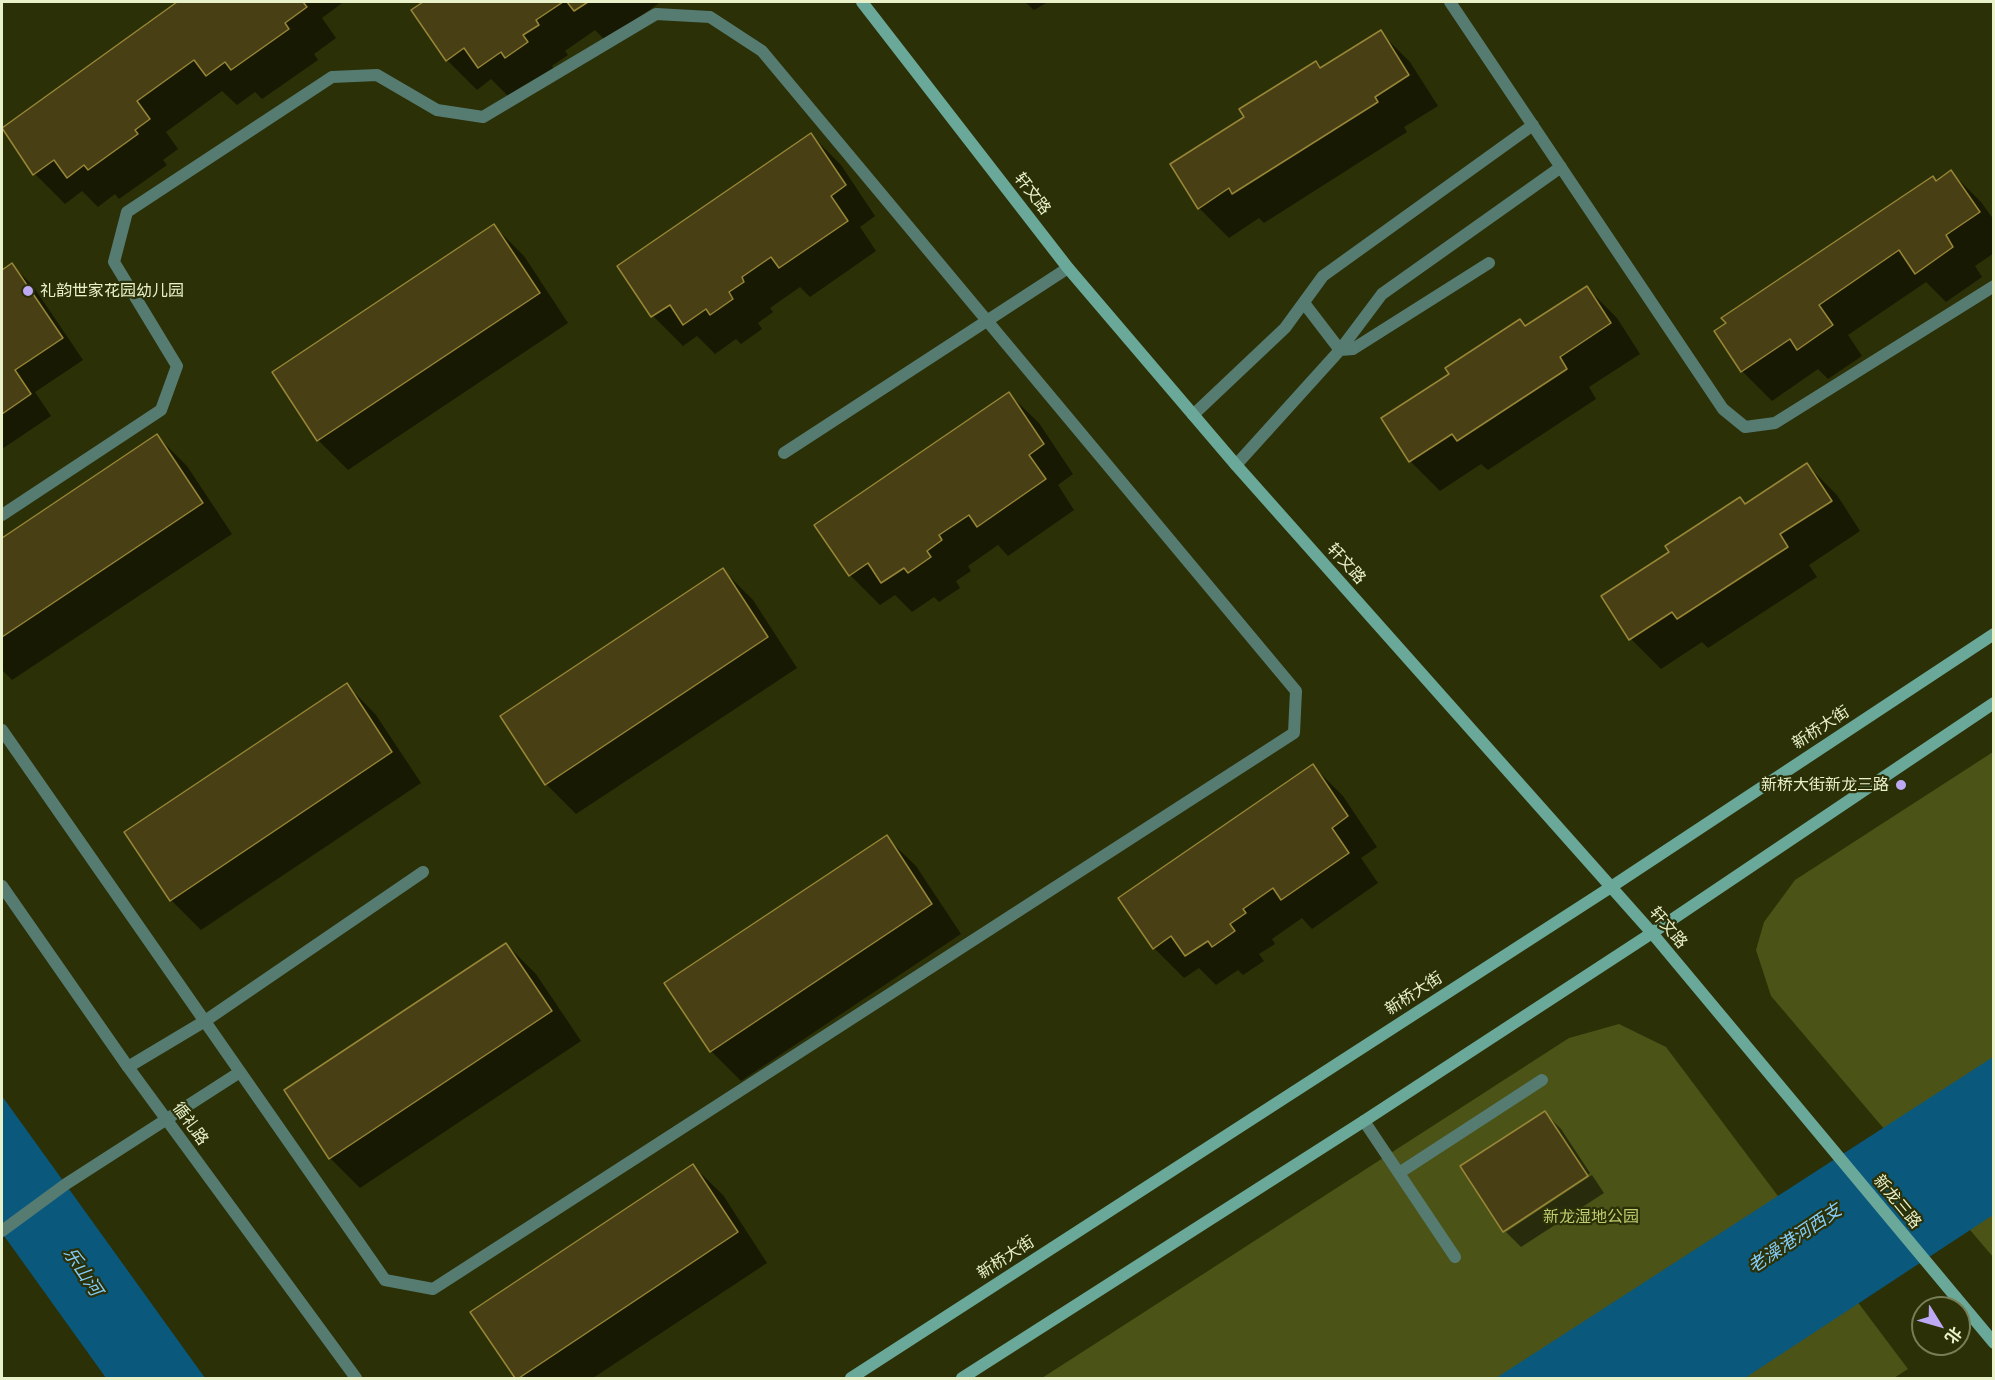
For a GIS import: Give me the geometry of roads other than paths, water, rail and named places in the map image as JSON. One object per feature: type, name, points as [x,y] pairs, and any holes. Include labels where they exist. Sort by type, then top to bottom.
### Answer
[{"type":"street","name":"轩文路","points":[[861,2],[1068,268],[1236,465],[1652,933],[1820,1135]]},
{"type":"street","points":[[1450,2],[1723,409],[1745,427],[1775,423],[1994,286]]},
{"type":"street","points":[[2,515],[161,410],[177,366],[114,262],[127,212],[332,77],[376,75],[437,110],[483,117],[656,14],[710,17],[762,51],[1296,691],[1294,733],[433,1289],[385,1280],[2,730]]},
{"type":"street","points":[[1193,415],[1285,328],[1323,276],[1533,125]]},
{"type":"street","points":[[1236,465],[1341,350],[1382,294],[1561,167]]},
{"type":"street","points":[[1341,350],[1353,349],[1489,262]]},
{"type":"street","points":[[784,453],[1068,268]]},
{"type":"street","points":[[1304,303],[1341,350]]},
{"type":"street","name":"新桥大街","points":[[851,1378],[1611,886],[1994,634]]},
{"type":"street","points":[[962,1378],[1364,1121],[1652,933],[1994,704]]},
{"type":"street","points":[[128,1067],[205,1021],[423,872]]},
{"type":"street","name":"循礼路","points":[[2,886],[128,1067],[356,1378]]},
{"type":"street","points":[[2,1231],[66,1184],[240,1072]]},
{"type":"street","points":[[1399,1173],[1542,1080]]},
{"type":"street","points":[[1364,1121],[1455,1257]]},
{"type":"street","name":"新龙三路","points":[[1820,1135],[1994,1343]]},
{"type":"water","name":"老澡港河西支","points":[[1993,1057],[1993,1215],[1745,1378],[1496,1378]]},
{"type":"water","name":"乐山河","points":[[2,1096],[205,1378],[106,1378],[2,1233]]},
{"type":"place","name":"礼韵世家花园幼儿园","points":[[28,291]]},
{"type":"place","name":"新桥大街新龙三路","points":[[1901,785]]},
{"type":"park label","name":"新龙湿地公园","points":[[1591,1217]]}]
